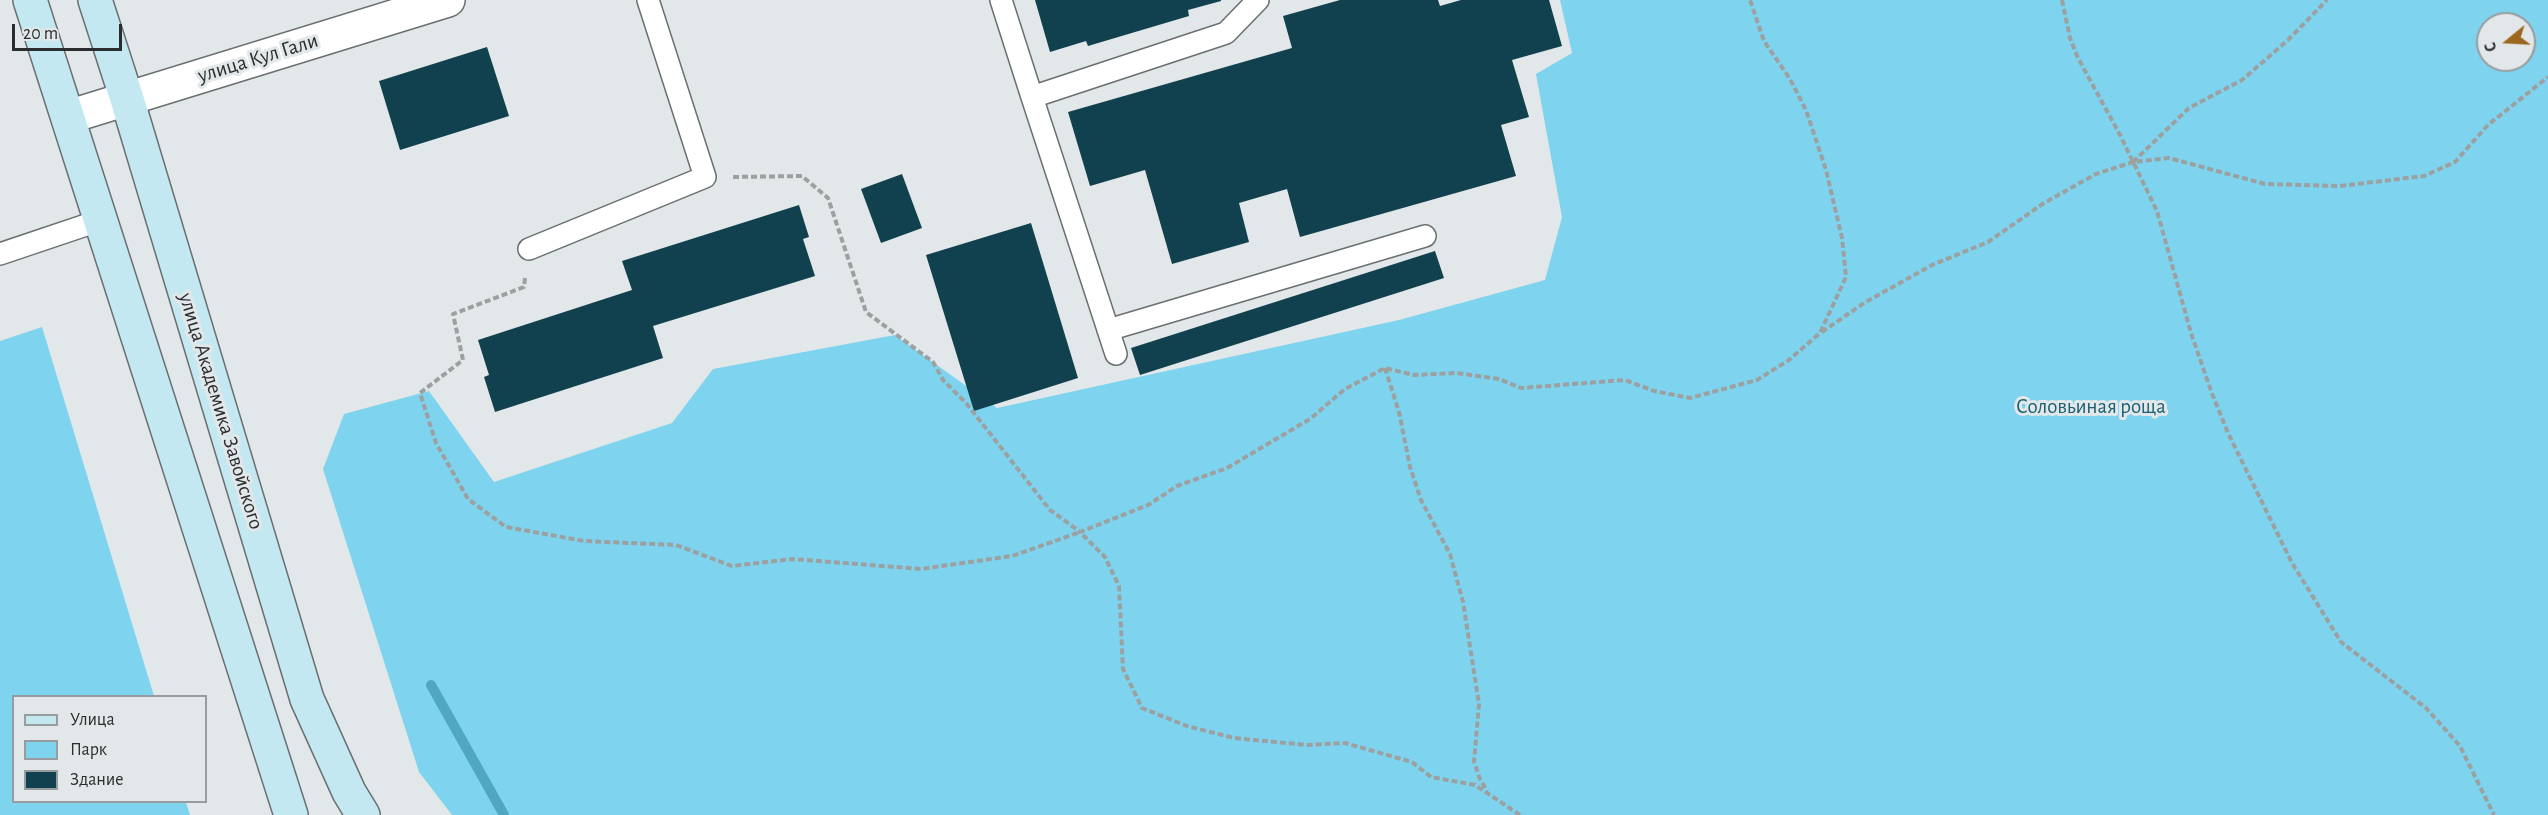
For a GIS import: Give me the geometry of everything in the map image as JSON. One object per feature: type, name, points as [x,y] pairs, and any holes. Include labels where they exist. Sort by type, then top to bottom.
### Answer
[{"type":"street","points":[[30,0],[291,815]]},
{"type":"street","name":"улица Академика Завойского","points":[[95,0],[127,99],[307,699],[349,792],[363,815]]},
{"type":"street","name":"улица Кул Гали","points":[[68,117],[448,0]]},
{"type":"lane","points":[[529,249],[705,177],[648,0]]},
{"type":"lane","points":[[1001,0],[1116,354]]},
{"type":"lane","points":[[1032,97],[1226,33],[1258,0]]},
{"type":"lane","points":[[0,254],[101,220]]},
{"type":"lane","points":[[1108,330],[1425,236]]},
{"type":"path","points":[[1750,0],[1764,41],[1790,79],[1806,110],[1826,170],[1842,238],[1846,277],[1820,333]]},
{"type":"path","points":[[2062,0],[2070,38],[2078,58],[2157,211],[2191,333],[2228,433],[2292,563],[2341,642],[2426,708],[2460,746],[2494,815]]},
{"type":"path","points":[[2133,162],[2189,108],[2242,80],[2288,40],[2327,0]]},
{"type":"path","points":[[529,249],[524,287],[453,314],[463,360],[420,393],[436,443],[468,499],[506,527],[584,541],[676,545],[732,566],[793,559],[921,569],[1012,556],[1148,505],[1177,486],[1227,468],[1310,419],[1345,389],[1385,368],[1414,375],[1467,374],[1498,379],[1521,388],[1626,380],[1654,391],[1690,398],[1757,380],[1789,360],[1820,333],[1864,303],[1932,265],[1988,242],[2044,203],[2096,174],[2133,162],[2169,158],[2265,184],[2340,186],[2424,176],[2455,162],[2488,125],[2548,77]]},
{"type":"path","points":[[705,177],[802,176],[828,198],[866,312],[933,362],[943,380],[966,403],[1050,510],[1080,532],[1105,557],[1119,586],[1123,669],[1142,708],[1187,726],[1234,738],[1307,745],[1345,743],[1412,762],[1431,777],[1475,785],[1520,815]]},
{"type":"path","points":[[1385,368],[1399,412],[1410,467],[1421,500],[1450,554],[1463,602],[1479,704],[1474,762],[1480,779],[1490,794]]},
{"type":"green space","name":"Соловьиная роща","points":[[1560,0],[2548,0],[2548,815],[452,815],[419,772],[323,469],[344,414],[429,391],[494,482],[672,423],[713,369],[895,335],[997,408],[1399,320],[1545,280],[1562,217],[1536,74],[1572,53]]},
{"type":"green space","points":[[42,327],[154,695],[12,695],[12,803],[186,803],[190,815],[0,815],[0,341]]},
{"type":"building","points":[[1035,0],[1221,1],[1188,10],[1189,16],[1088,46],[1086,41],[1050,52]]},
{"type":"building","points":[[1340,0],[1438,0],[1440,6],[1461,0],[1549,0],[1562,46],[1512,60],[1529,117],[1501,125],[1516,176],[1300,237],[1287,189],[1239,203],[1249,242],[1172,264],[1145,170],[1090,186],[1068,112],[1292,48],[1283,16]]},
{"type":"building","points":[[487,47],[509,116],[400,150],[379,81]]},
{"type":"building","points":[[902,174],[922,228],[881,243],[861,189]]},
{"type":"building","points":[[799,205],[809,237],[803,239],[815,276],[653,326],[663,358],[495,412],[484,377],[489,375],[478,340],[632,290],[622,261]]},
{"type":"building","points":[[1031,223],[1078,378],[974,411],[926,255]]},
{"type":"building","points":[[1435,251],[1444,278],[1140,375],[1131,348]]},
{"type":"waterway","points":[[431,685],[504,815]]}]
